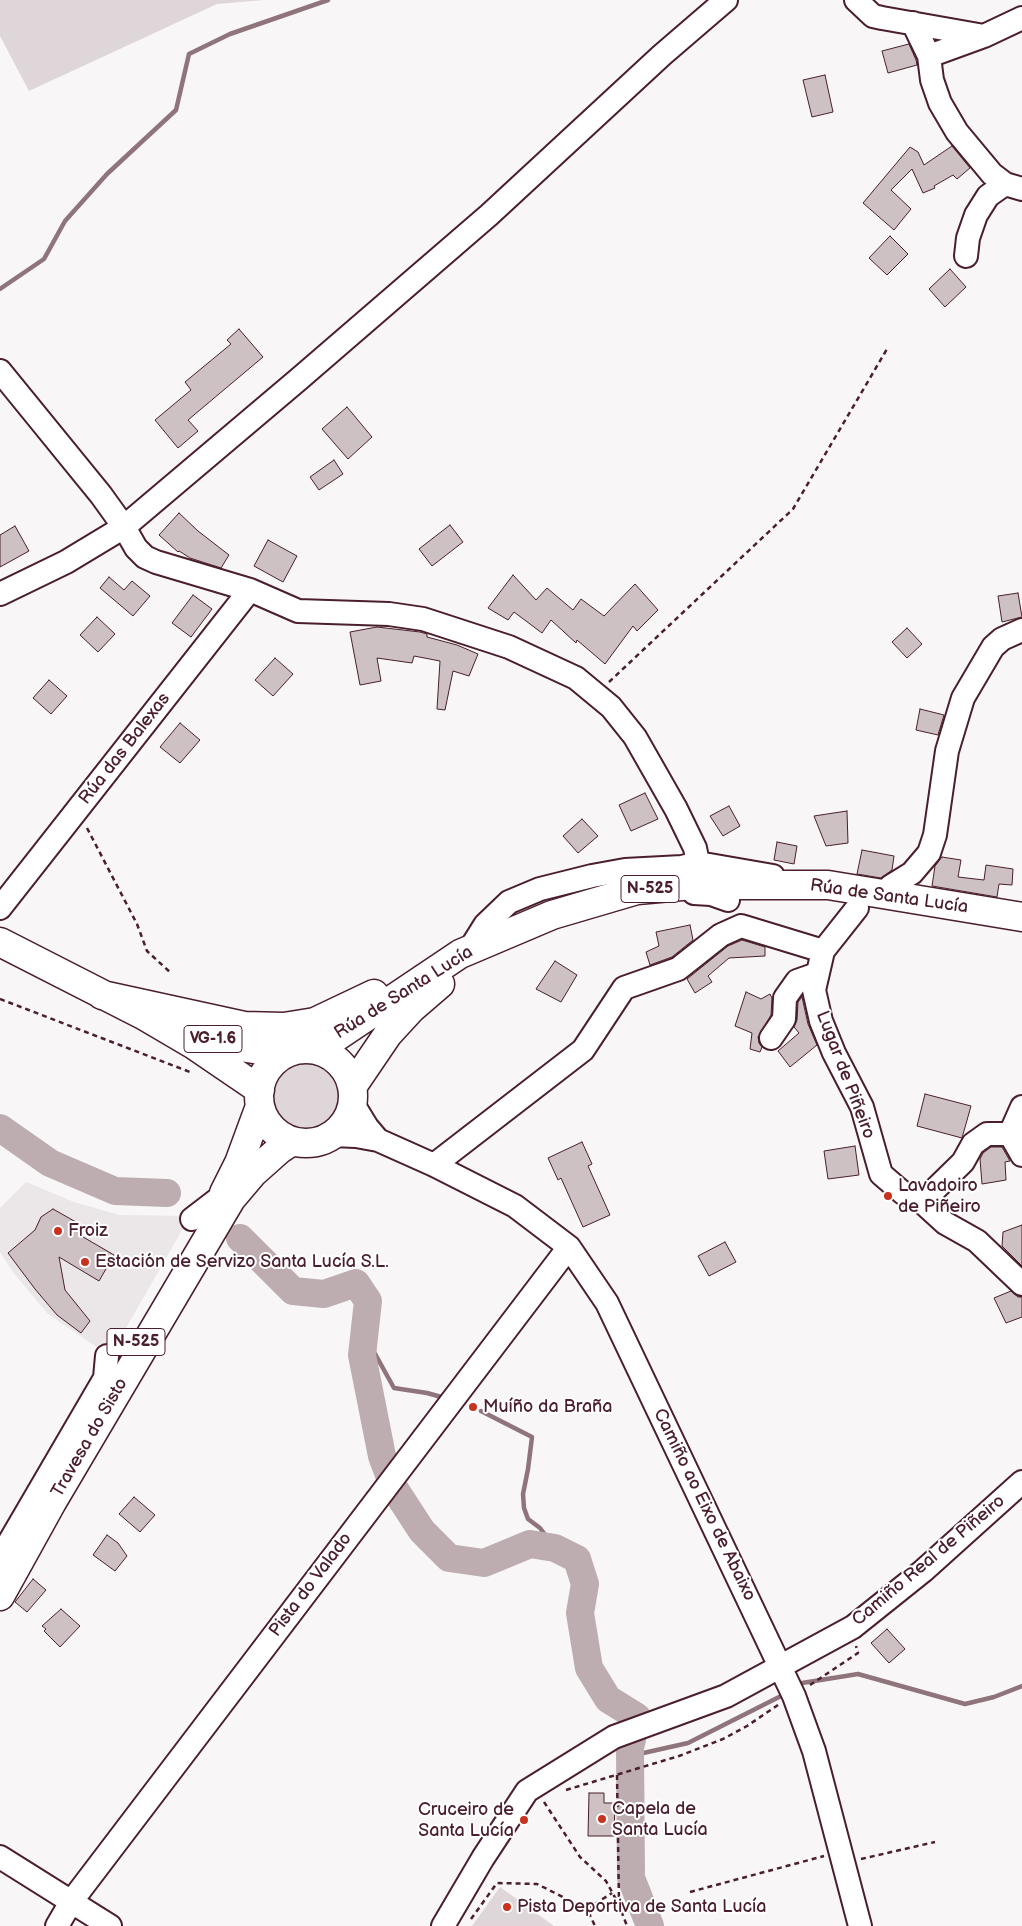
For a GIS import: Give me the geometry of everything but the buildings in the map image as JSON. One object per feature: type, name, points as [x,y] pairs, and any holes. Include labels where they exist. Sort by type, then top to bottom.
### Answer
[{"type":"highway","name":"Rúa de Santa Lucía","points":[[353,1095],[388,1034],[440,976],[470,950],[506,928],[636,890],[693,885],[828,885],[1022,916]]},
{"type":"highway","name":"Rúa de Santa Lucía","points":[[317,1050],[440,976],[481,961],[557,928],[641,907],[694,900],[772,901],[841,905],[1022,930]]},
{"type":"highway","name":"VG-1.6","points":[[3,944],[142,1015],[194,1044],[260,1098]]},
{"type":"highway","points":[[102,995],[244,1026],[284,1027],[315,1022],[415,972],[440,976]]},
{"type":"highway","name":"VG-1.6","points":[[142,1015],[228,1045],[285,1054]]},
{"type":"highway","points":[[285,1054],[300,1049],[317,1050],[330,1054],[348,1074],[353,1095]]},
{"type":"highway","name":"N-525","points":[[260,1098],[264,1075],[272,1063],[285,1054]]},
{"type":"highway","name":"N-525","points":[[292,1141],[306,1143],[319,1141],[332,1135],[342,1127],[349,1116],[353,1095]]},
{"type":"highway","points":[[260,1098],[267,1121],[278,1133],[292,1141]]},
{"type":"highway","name":"Travesa do Sisto","points":[[0,1572],[222,1196],[239,1163],[260,1098]]},
{"type":"highway","name":"Travesa do Sisto","points":[[0,1596],[52,1502],[231,1199],[253,1173],[292,1141]]},
{"type":"street","points":[[0,594],[66,562],[124,527],[299,379],[474,227],[662,55],[726,0]]},
{"type":"street","points":[[856,0],[873,16],[984,36]]},
{"type":"street","points":[[929,56],[984,36],[1022,18]]},
{"type":"street","points":[[913,23],[929,56],[932,80],[940,103],[956,132],[992,174],[1014,187]]},
{"type":"street","points":[[966,256],[968,238],[976,215],[988,196],[1014,187]]},
{"type":"street","points":[[0,371],[124,527],[136,548],[156,562],[250,590],[298,611],[390,614],[423,619],[509,648],[576,678],[611,707],[635,737],[676,809],[695,848],[698,863]]},
{"type":"street","name":"Rúa das Balexas","points":[[0,908],[250,590]]},
{"type":"street","points":[[883,894],[891,886],[912,873],[929,853],[935,835],[947,751],[963,698],[993,647],[1002,639],[1022,630]]},
{"type":"street","points":[[440,976],[458,964],[508,939],[506,928],[517,912],[540,890],[592,876],[625,870],[682,867],[698,863],[828,885]]},
{"type":"street","points":[[506,928],[521,935],[580,913],[660,895],[687,892],[711,894],[728,900]]},
{"type":"street","name":"Lugar de Piñeiro","points":[[857,908],[823,951],[814,990],[821,1021],[834,1053],[862,1108],[881,1174],[903,1193],[922,1202],[945,1223],[977,1241],[1022,1284]]},
{"type":"street","points":[[434,1165],[582,1050],[624,988],[678,969],[722,935],[742,926],[823,951]]},
{"type":"street","points":[[772,1038],[784,1019],[786,998],[797,980],[817,974]]},
{"type":"street","points":[[353,1095],[367,1127],[378,1140]]},
{"type":"street","points":[[1010,1134],[1022,1107]]},
{"type":"street","points":[[922,1202],[962,1162],[973,1144],[986,1134],[1010,1134]]},
{"type":"street","points":[[1010,1134],[1022,1155]]},
{"type":"street","points":[[332,1135],[356,1136],[378,1140]]},
{"type":"street","name":"Camiño ao Eixo de Abaixo","points":[[378,1140],[434,1165],[515,1206],[569,1247],[607,1302],[814,1751],[860,1926]]},
{"type":"street","points":[[192,1220],[222,1196]]},
{"type":"street","name":"Pista do Valado","points":[[57,1926],[71,1902],[569,1247]]},
{"type":"street","points":[[0,1558],[105,1378],[107,1356]]},
{"type":"street","name":"Camiño Real de Piñeiro","points":[[443,1926],[483,1858],[527,1791],[614,1736],[726,1696],[785,1687],[853,1627],[923,1571],[1022,1482]]},
{"type":"street","points":[[0,1857],[110,1926]]},
{"type":"path","points":[[595,694],[793,509],[887,349]]},
{"type":"path","points":[[78,808],[137,924],[147,951],[172,974]]},
{"type":"path","points":[[0,999],[190,1072]]},
{"type":"path","points":[[813,1684],[858,1653],[853,1627]]},
{"type":"path","points":[[565,1790],[679,1756],[723,1739],[747,1726],[785,1687]]},
{"type":"path","points":[[618,1775],[619,1905]]},
{"type":"path","points":[[539,1798],[546,1804],[580,1857],[606,1881],[619,1905],[627,1926]]},
{"type":"path","points":[[690,1892],[841,1857],[935,1842]]},
{"type":"path","points":[[466,1926],[496,1883],[537,1884],[587,1909],[595,1926]]},
{"type":"path","points":[[587,1909],[612,1893]]},
{"type":"shaded area","points":[[0,0],[264,0],[217,4],[29,91],[0,36]]},
{"type":"shaded area","points":[[307,1061],[320,1064],[331,1071],[338,1082],[341,1095],[338,1108],[331,1119],[320,1126],[307,1129],[294,1126],[283,1119],[276,1108],[273,1095],[276,1082],[283,1071],[294,1064]]},
{"type":"shaded area","name":"Estación de Servizo Santa Lucía S.L.","points":[[26,1182],[74,1202],[119,1215],[190,1216],[110,1356],[48,1314],[13,1272],[0,1252],[0,1208]]},
{"type":"shaded area","name":"Pista Deportiva de Santa Lucía","points":[[500,1887],[554,1926],[472,1926]]},
{"type":"waterway","points":[[0,289],[44,259],[65,221],[107,174],[176,110],[189,54],[230,34],[328,0]]},
{"type":"waterway","points":[[0,1128],[50,1163],[115,1191],[167,1193]]},
{"type":"waterway","points":[[240,1238],[293,1291],[324,1294],[356,1283],[368,1301],[362,1355],[382,1456],[394,1488],[422,1531],[449,1558],[484,1563],[530,1544],[555,1548],[577,1559],[585,1584],[580,1613],[589,1668],[608,1699],[637,1717],[630,1748],[631,1878],[650,1926]]},
{"type":"waterway","points":[[364,1334],[394,1388],[445,1398]]},
{"type":"waterway","points":[[481,1411],[532,1437],[523,1494],[524,1508],[528,1519],[540,1528],[555,1548]]},
{"type":"waterway","points":[[797,1686],[802,1683],[858,1674],[965,1704],[994,1697],[1022,1686]]},
{"type":"waterway","points":[[630,1756],[688,1743],[787,1693]]},
{"type":"place","name":"Lavadoiro de Piñeiro","points":[[888,1196]]},
{"type":"place","name":"Froiz","points":[[58,1231]]},
{"type":"place","name":"Estación de Servizo Santa Lucía S.L.","points":[[85,1262]]},
{"type":"place","name":"Muíño da Braña","points":[[473,1407]]},
{"type":"place","name":"Capela de Santa Lucía","points":[[602,1819]]},
{"type":"place","name":"Cruceiro de Santa Lucía","points":[[524,1820]]},
{"type":"place","name":"Pista Deportiva de Santa Lucía","points":[[507,1907]]}]
